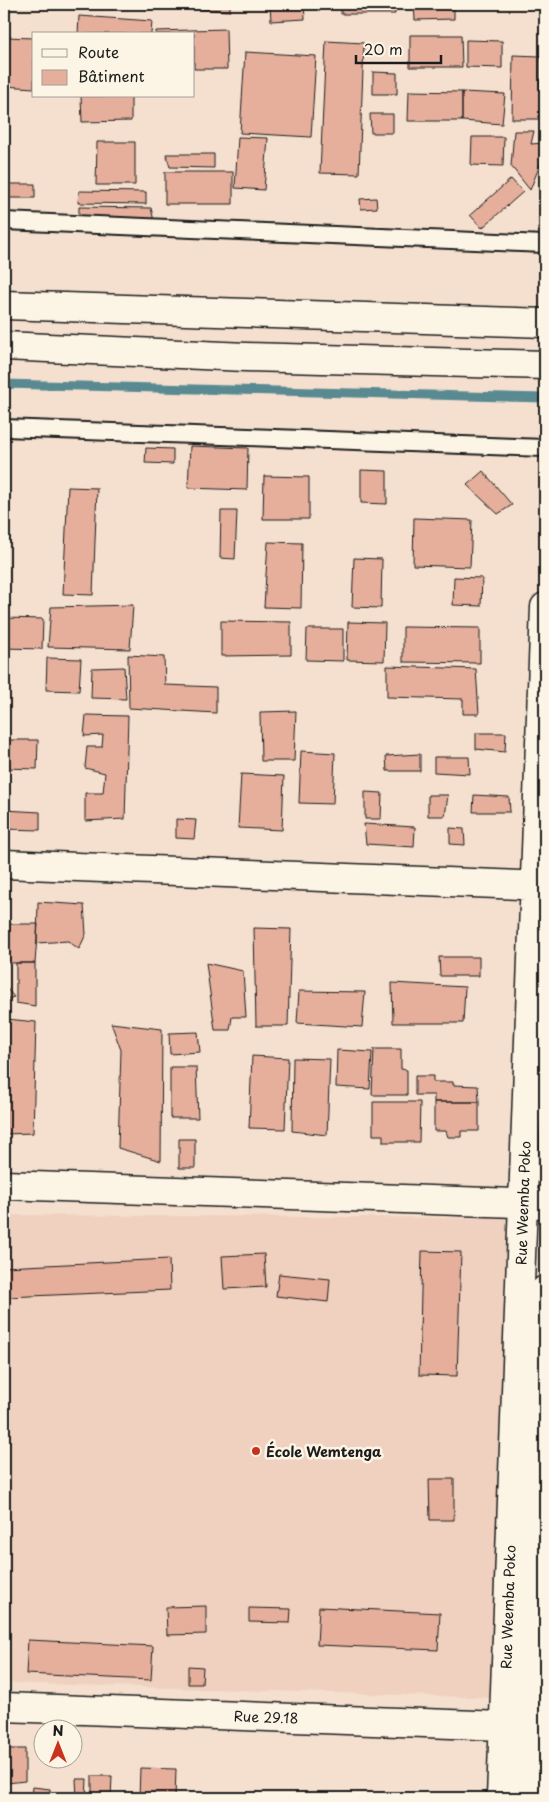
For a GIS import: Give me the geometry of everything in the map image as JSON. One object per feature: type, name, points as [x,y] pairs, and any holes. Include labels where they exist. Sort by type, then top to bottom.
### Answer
[{"type":"street","points":[[4,305],[545,324]]},
{"type":"street","points":[[4,346],[246,357],[545,365]]},
{"type":"street","name":"Rue Weemba Poko","points":[[526,1798],[516,1726],[534,1204],[545,607]]},
{"type":"street","points":[[4,864],[540,886]]},
{"type":"street","points":[[4,1185],[534,1204]]},
{"type":"street","name":"Rue Weemba Poko","points":[[500,1798],[516,1726],[542,1457],[545,1290]]},
{"type":"street","name":"Rue 29.18","points":[[4,1706],[516,1726]]},
{"type":"lane","points":[[4,221],[545,244]]},
{"type":"lane","points":[[4,428],[545,448]]},
{"type":"shaded area","name":"École Wemtenga","points":[[4,1215],[515,1218],[500,1698],[4,1683]]},
{"type":"building","points":[[179,4],[230,4],[230,11],[179,8]]},
{"type":"building","points":[[270,4],[304,4],[305,19],[271,21]]},
{"type":"building","points":[[341,4],[395,4],[395,14],[341,14]]},
{"type":"building","points":[[414,4],[454,4],[454,19],[415,20]]},
{"type":"building","points":[[79,16],[152,21],[151,32],[78,32]]},
{"type":"building","points":[[226,29],[227,69],[195,69],[195,32],[156,31]]},
{"type":"building","points":[[410,35],[461,35],[462,67],[410,67]]},
{"type":"building","points":[[4,37],[32,38],[32,88],[4,86]]},
{"type":"building","points":[[466,40],[502,41],[502,68],[466,67]]},
{"type":"building","points":[[326,41],[364,43],[359,174],[320,173]]},
{"type":"building","points":[[245,52],[316,56],[311,137],[240,133]]},
{"type":"building","points":[[513,55],[540,56],[540,119],[512,119]]},
{"type":"building","points":[[373,72],[397,73],[397,94],[373,94]]},
{"type":"building","points":[[409,91],[462,92],[462,121],[408,121]]},
{"type":"building","points":[[462,92],[505,94],[502,124],[462,121]]},
{"type":"building","points":[[81,98],[131,98],[131,121],[82,122]]},
{"type":"building","points":[[370,114],[393,114],[393,133],[371,133]]},
{"type":"building","points":[[4,115],[6,115],[4,139]]},
{"type":"building","points":[[514,131],[534,131],[531,144],[543,143],[541,162],[530,190],[511,166]]},
{"type":"building","points":[[238,137],[268,138],[264,190],[235,188]]},
{"type":"building","points":[[472,137],[504,137],[503,166],[471,165]]},
{"type":"building","points":[[97,142],[135,142],[135,185],[96,185]]},
{"type":"building","points":[[166,154],[214,154],[214,168],[170,167]]},
{"type":"building","points":[[4,161],[7,161],[6,180],[4,180]]},
{"type":"building","points":[[165,172],[233,172],[233,204],[165,204]]},
{"type":"building","points":[[511,179],[523,192],[482,228],[470,215]]},
{"type":"building","points":[[4,184],[35,184],[35,198],[4,198]]},
{"type":"building","points":[[79,191],[146,192],[146,204],[78,203]]},
{"type":"building","points":[[376,198],[377,208],[361,209],[360,199]]},
{"type":"building","points":[[79,207],[151,208],[154,221],[79,220]]},
{"type":"building","points":[[190,446],[248,448],[247,490],[188,488]]},
{"type":"building","points":[[146,448],[173,449],[173,464],[145,463]]},
{"type":"building","points":[[361,470],[387,471],[387,504],[361,503]]},
{"type":"building","points":[[483,471],[512,505],[498,514],[467,485]]},
{"type":"building","points":[[264,476],[309,477],[309,519],[263,519]]},
{"type":"building","points":[[68,487],[97,488],[93,595],[63,594]]},
{"type":"building","points":[[221,511],[237,511],[235,559],[220,558]]},
{"type":"building","points":[[414,518],[472,520],[470,567],[413,565]]},
{"type":"building","points":[[268,542],[302,543],[301,608],[264,607]]},
{"type":"building","points":[[354,558],[382,559],[381,608],[352,607]]},
{"type":"building","points":[[454,577],[482,578],[481,606],[453,605]]},
{"type":"building","points":[[133,605],[130,649],[48,647],[51,607]]},
{"type":"building","points":[[4,618],[43,619],[42,649],[4,648]]},
{"type":"building","points":[[221,621],[291,622],[291,655],[221,656]]},
{"type":"building","points":[[348,622],[385,623],[384,661],[347,660]]},
{"type":"building","points":[[403,627],[480,628],[480,663],[403,662]]},
{"type":"building","points":[[307,629],[343,629],[343,661],[306,660]]},
{"type":"building","points":[[128,655],[164,657],[165,685],[216,687],[216,713],[129,708]]},
{"type":"building","points":[[47,658],[81,659],[79,691],[46,690]]},
{"type":"building","points":[[387,666],[476,669],[479,714],[463,714],[463,699],[387,697]]},
{"type":"building","points":[[124,667],[126,699],[91,698],[92,668]]},
{"type":"building","points":[[296,711],[294,761],[261,761],[260,712]]},
{"type":"building","points":[[86,715],[128,716],[125,819],[85,821],[85,793],[103,793],[105,773],[85,768],[87,747],[102,747],[103,735],[84,736]]},
{"type":"building","points":[[476,733],[506,733],[505,752],[476,749]]},
{"type":"building","points":[[7,740],[38,740],[37,769],[5,768]]},
{"type":"building","points":[[301,751],[335,753],[333,804],[299,803]]},
{"type":"building","points":[[420,754],[420,771],[387,771],[386,756]]},
{"type":"building","points":[[434,757],[469,757],[470,774],[434,772]]},
{"type":"building","points":[[241,774],[284,776],[282,830],[238,828]]},
{"type":"building","points":[[365,792],[382,793],[381,819],[365,819]]},
{"type":"building","points":[[428,795],[448,795],[445,816],[428,816]]},
{"type":"building","points":[[474,795],[509,797],[510,812],[473,812]]},
{"type":"building","points":[[4,810],[40,812],[40,830],[4,829]]},
{"type":"building","points":[[176,819],[196,820],[194,839],[176,838]]},
{"type":"building","points":[[364,824],[415,827],[414,847],[366,844]]},
{"type":"building","points":[[450,828],[464,829],[465,845],[450,844]]},
{"type":"building","points":[[38,902],[84,905],[86,934],[79,949],[68,941],[37,943]]},
{"type":"building","points":[[4,924],[38,924],[35,963],[4,963]]},
{"type":"building","points":[[254,928],[291,929],[288,1026],[256,1026]]},
{"type":"building","points":[[439,957],[479,957],[479,976],[440,976]]},
{"type":"building","points":[[16,963],[35,963],[35,1006],[16,1003]]},
{"type":"building","points":[[206,963],[243,971],[246,1017],[232,1017],[230,1030],[215,1030]]},
{"type":"building","points":[[392,983],[465,987],[463,1023],[393,1023]]},
{"type":"building","points":[[4,985],[14,997],[4,1000]]},
{"type":"building","points":[[299,991],[365,992],[362,1027],[297,1023]]},
{"type":"building","points":[[7,1019],[36,1022],[33,1133],[6,1134]]},
{"type":"building","points":[[111,1023],[162,1029],[161,1161],[118,1148],[121,1050]]},
{"type":"building","points":[[198,1032],[200,1052],[170,1054],[169,1033]]},
{"type":"building","points":[[374,1049],[401,1049],[401,1069],[407,1070],[407,1095],[372,1095]]},
{"type":"building","points":[[337,1050],[372,1052],[370,1089],[336,1087]]},
{"type":"building","points":[[252,1056],[288,1058],[285,1129],[249,1128]]},
{"type":"building","points":[[293,1058],[330,1059],[327,1135],[292,1131]]},
{"type":"building","points":[[170,1067],[196,1067],[198,1118],[170,1118]]},
{"type":"building","points":[[415,1076],[433,1076],[433,1082],[453,1082],[453,1085],[478,1086],[479,1102],[434,1102],[434,1095],[415,1095]]},
{"type":"building","points":[[373,1102],[420,1102],[419,1142],[383,1142],[383,1135],[373,1135]]},
{"type":"building","points":[[434,1102],[479,1102],[479,1131],[461,1131],[461,1137],[448,1137],[446,1131],[434,1131]]},
{"type":"building","points":[[179,1139],[195,1139],[195,1168],[179,1168]]},
{"type":"building","points":[[422,1251],[461,1252],[457,1376],[419,1375]]},
{"type":"building","points":[[264,1254],[266,1287],[224,1289],[222,1256]]},
{"type":"building","points":[[169,1259],[170,1290],[7,1297],[5,1267]]},
{"type":"building","points":[[279,1274],[330,1279],[328,1302],[276,1296]]},
{"type":"building","points":[[429,1479],[454,1479],[454,1520],[430,1520]]},
{"type":"building","points":[[206,1606],[206,1634],[167,1635],[166,1607]]},
{"type":"building","points":[[319,1607],[440,1613],[438,1650],[317,1645]]},
{"type":"building","points":[[249,1608],[291,1609],[290,1623],[249,1622]]},
{"type":"building","points":[[28,1640],[153,1646],[151,1680],[26,1674]]},
{"type":"building","points":[[188,1666],[203,1667],[202,1684],[188,1684]]},
{"type":"building","points":[[4,1749],[25,1749],[25,1781],[7,1783],[7,1798],[4,1798]]},
{"type":"building","points":[[140,1768],[176,1769],[175,1798],[139,1798]]},
{"type":"building","points":[[92,1776],[112,1776],[111,1798],[92,1798]]},
{"type":"building","points":[[76,1779],[87,1779],[86,1798],[77,1798]]},
{"type":"building","points":[[33,1787],[50,1789],[50,1798],[32,1798]]},
{"type":"waterway","points":[[4,384],[545,398]]},
{"type":"place","name":"École Wemtenga","points":[[256,1451]]}]
